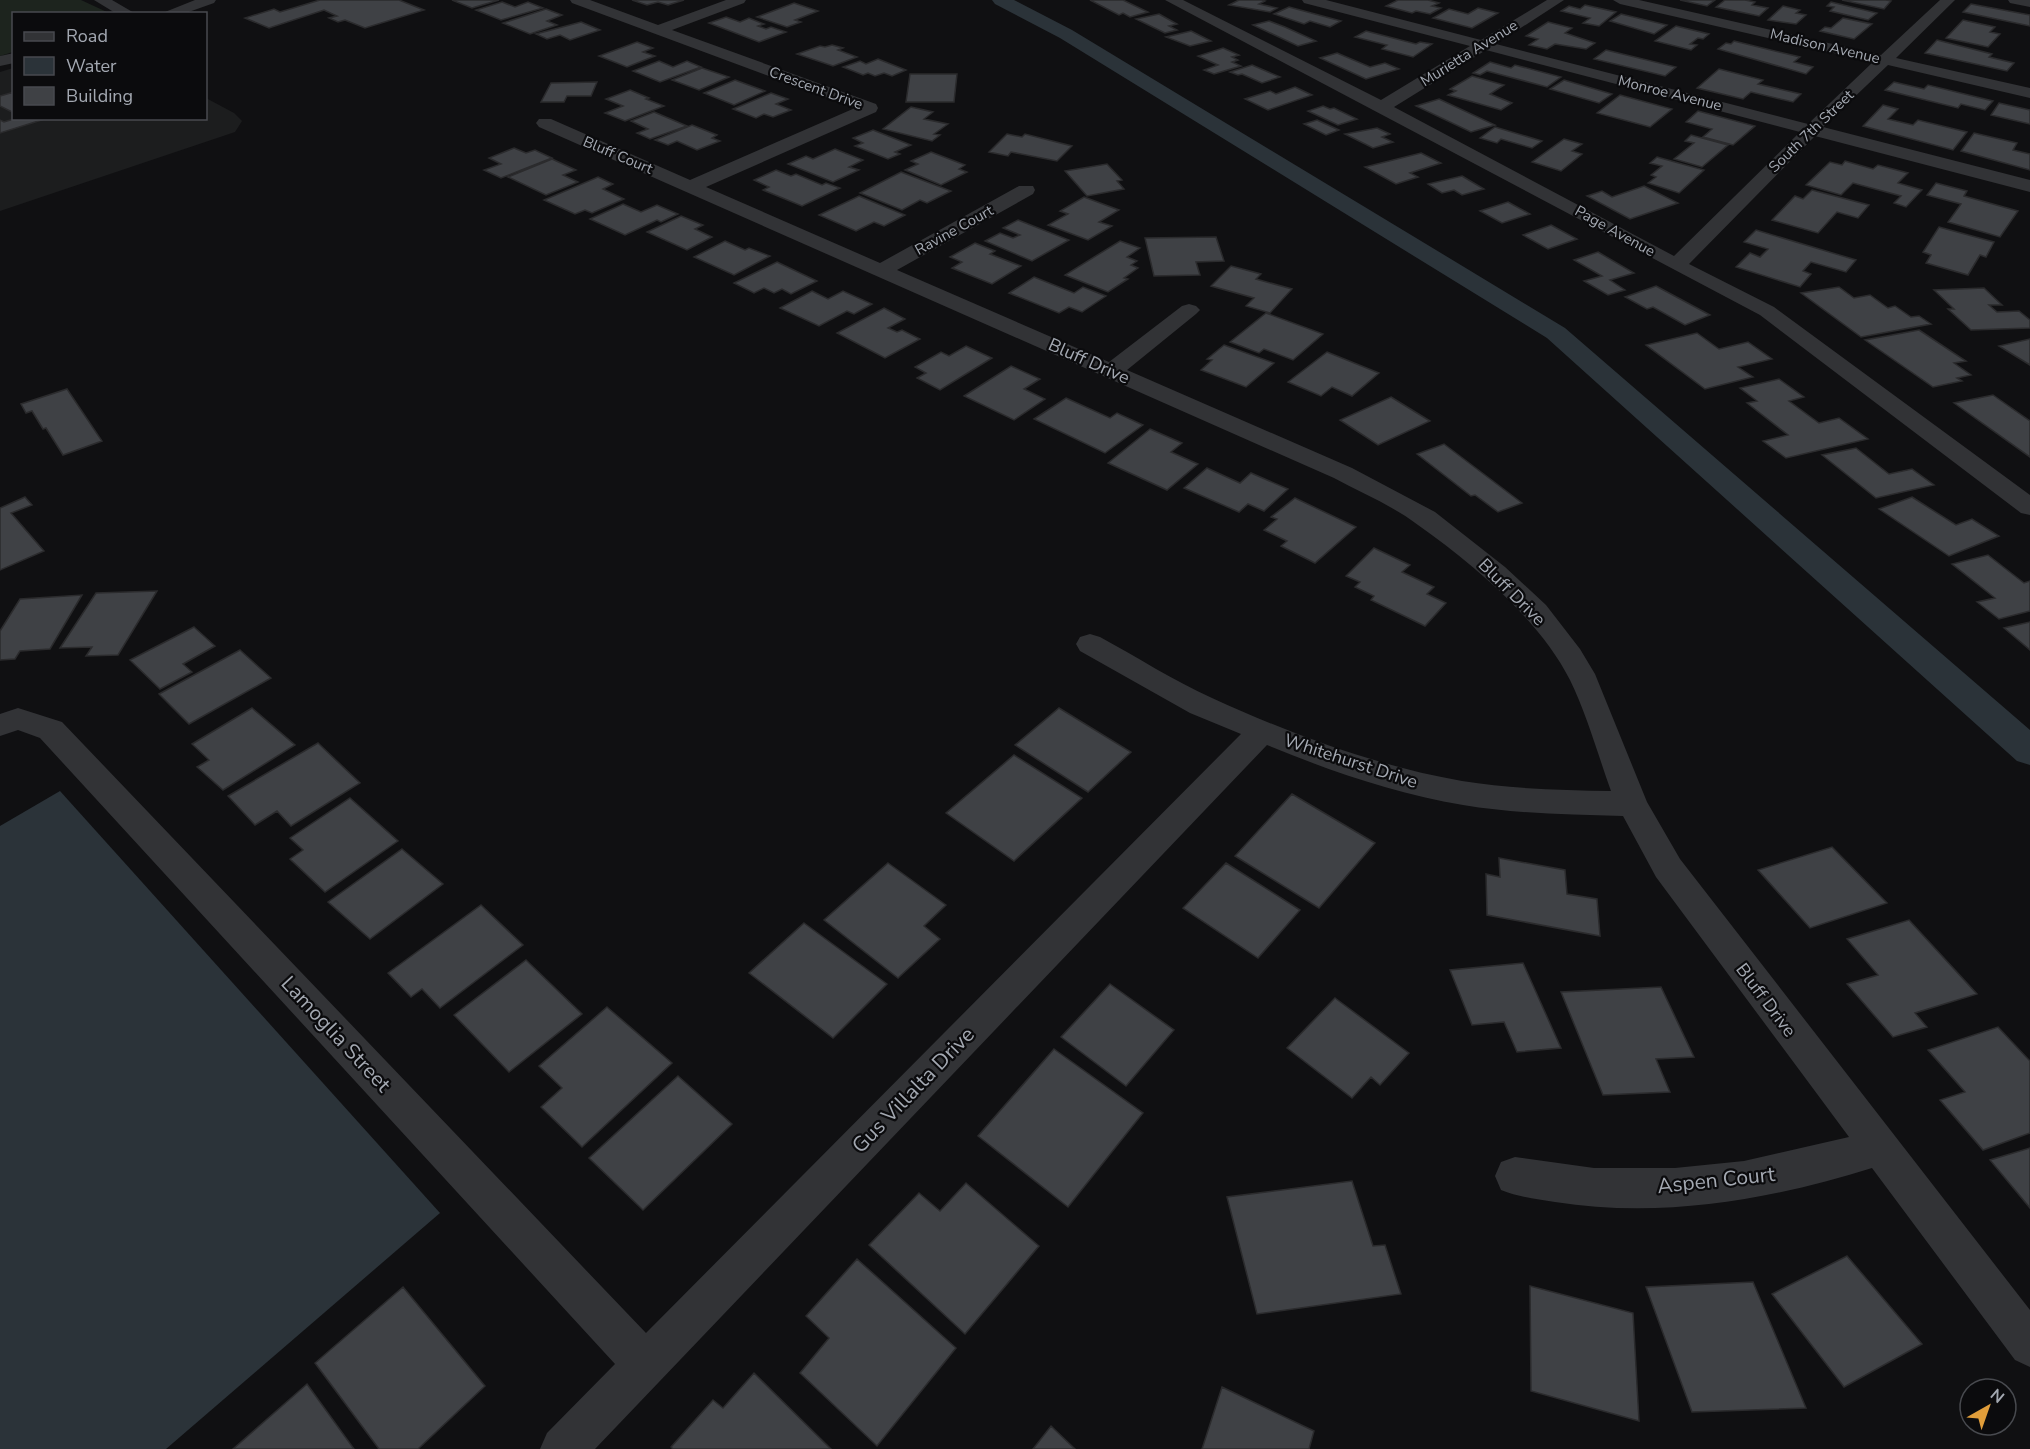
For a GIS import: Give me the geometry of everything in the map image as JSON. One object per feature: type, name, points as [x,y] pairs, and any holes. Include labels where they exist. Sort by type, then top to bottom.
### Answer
[{"type":"street","points":[[101,0],[125,12]]},
{"type":"street","points":[[173,12],[209,0]]},
{"type":"street","name":"Crescent Drive","points":[[577,0],[870,108],[690,187]]},
{"type":"street","points":[[658,30],[739,0]]},
{"type":"street","name":"Page Avenue","points":[[1172,0],[1382,107],[1676,265],[1767,311],[2030,507]]},
{"type":"street","name":"Monroe Avenue","points":[[1309,0],[2030,186]]},
{"type":"street","name":"Murietta Avenue","points":[[1382,107],[1557,0]]},
{"type":"street","name":"Madison Avenue","points":[[1620,0],[2030,93]]},
{"type":"street","name":"South 7th Street","points":[[1676,265],[1812,129],[1948,0]]},
{"type":"street","points":[[2015,0],[2030,3]]},
{"type":"street","name":"Bluff Court","points":[[545,123],[690,187]]},
{"type":"street","name":"Bluff Drive","points":[[690,187],[1112,371],[1382,492],[1425,518],[1496,573],[1536,612],[1570,656],[1585,681],[1632,804],[1668,868],[2030,1346]]},
{"type":"street","name":"Ravine Court","points":[[882,270],[1026,190]]},
{"type":"street","points":[[1112,371],[1189,310]]},
{"type":"street","name":"Whitehurst Drive","points":[[1090,644],[1200,705],[1328,757],[1396,778],[1462,793],[1531,801],[1632,804]]},
{"type":"street","name":"Lamoglia Street","points":[[9,722],[51,730],[645,1364]]},
{"type":"street","name":"Gus Villalta Drive","points":[[563,1449],[1262,730]]},
{"type":"street","name":"Aspen Court","points":[[1515,1176],[1605,1188],[1688,1188],[1769,1176],[1821,1165],[1879,1147]]},
{"type":"shaded area","points":[[0,0],[81,0],[107,12],[12,12],[12,52],[0,56]]},
{"type":"shaded area","points":[[12,68],[12,120],[207,120],[207,99],[234,113],[242,121],[235,132],[0,211],[0,72]]},
{"type":"water","points":[[60,791],[440,1213],[166,1449],[0,1449],[0,826]]},
{"type":"building","points":[[320,0],[399,0],[424,10],[365,28],[345,20],[338,22],[329,18],[337,16],[324,10],[269,28],[245,18],[274,9],[280,12]]},
{"type":"building","points":[[452,0],[499,0],[472,8]]},
{"type":"building","points":[[632,0],[684,0],[668,5],[658,2],[647,5]]},
{"type":"building","points":[[1090,0],[1123,0],[1148,12],[1130,17],[1123,13],[1119,15]]},
{"type":"building","points":[[1239,0],[1262,0],[1265,1],[1259,4],[1277,8],[1270,12],[1229,5]]},
{"type":"building","points":[[1398,0],[1428,0],[1439,3],[1432,6],[1441,8],[1430,14],[1416,11],[1412,13],[1386,6]]},
{"type":"building","points":[[1680,0],[1715,0],[1707,6]]},
{"type":"building","points":[[1725,0],[1745,0],[1755,2],[1752,5],[1768,8],[1759,16],[1716,7]]},
{"type":"building","points":[[1842,0],[1886,0],[1891,1],[1884,9]]},
{"type":"building","points":[[502,2],[515,7],[528,2],[543,8],[501,20],[476,10]]},
{"type":"building","points":[[1831,2],[1877,13],[1868,20],[1830,11],[1834,7],[1827,6]]},
{"type":"building","points":[[794,3],[818,11],[795,20],[801,22],[787,27],[757,17]]},
{"type":"building","points":[[1971,4],[2030,15],[2030,26],[1963,12]]},
{"type":"building","points":[[1585,5],[1616,12],[1599,26],[1583,23],[1590,18],[1561,11],[1569,6],[1580,9]]},
{"type":"building","points":[[1783,6],[1800,10],[1796,13],[1806,15],[1796,24],[1768,20]]},
{"type":"building","points":[[1289,7],[1341,21],[1330,27],[1310,21],[1304,24],[1274,14]]},
{"type":"building","points":[[1478,8],[1498,13],[1472,28],[1433,18],[1449,9],[1468,14]]},
{"type":"building","points":[[546,9],[562,15],[547,21],[557,25],[530,34],[503,23]]},
{"type":"building","points":[[1159,14],[1177,24],[1169,26],[1177,30],[1165,33],[1136,19]]},
{"type":"building","points":[[1621,14],[1667,25],[1654,34],[1610,21]]},
{"type":"building","points":[[726,17],[740,22],[749,18],[764,24],[758,26],[786,32],[759,42],[709,23]]},
{"type":"building","points":[[1843,18],[1872,24],[1854,39],[1820,31],[1825,27],[1831,28]]},
{"type":"building","points":[[1963,20],[1995,27],[1990,32],[2000,34],[1988,47],[1946,38]]},
{"type":"building","points":[[1269,21],[1316,41],[1298,46],[1253,25]]},
{"type":"building","points":[[581,22],[600,30],[570,40],[560,35],[547,39],[536,34]]},
{"type":"building","points":[[1548,22],[1572,28],[1565,33],[1595,43],[1586,49],[1555,44],[1547,49],[1529,45],[1538,39],[1526,36]]},
{"type":"building","points":[[1676,26],[1709,34],[1690,44],[1697,45],[1691,50],[1655,41]]},
{"type":"building","points":[[1191,31],[1211,41],[1190,46],[1166,37]]},
{"type":"building","points":[[1366,31],[1416,44],[1420,42],[1432,44],[1413,57],[1382,49],[1387,45],[1355,37]]},
{"type":"building","points":[[1937,40],[1992,54],[1989,57],[2014,63],[2007,71],[1925,53]]},
{"type":"building","points":[[1734,41],[1800,57],[1794,62],[1813,67],[1806,74],[1718,49]]},
{"type":"building","points":[[637,42],[653,48],[643,52],[655,56],[627,67],[599,56]]},
{"type":"building","points":[[832,45],[843,48],[838,50],[857,57],[833,66],[797,54],[820,46]]},
{"type":"building","points":[[1223,48],[1239,55],[1232,57],[1238,60],[1232,62],[1241,66],[1214,74],[1204,70],[1218,65],[1198,56]]},
{"type":"building","points":[[1606,50],[1676,67],[1665,76],[1594,59]]},
{"type":"building","points":[[1337,53],[1370,67],[1385,63],[1399,69],[1366,79],[1320,58]]},
{"type":"building","points":[[878,59],[906,70],[892,76],[884,73],[875,76],[868,73],[863,75],[843,67],[860,61],[866,64]]},
{"type":"building","points":[[659,61],[673,67],[687,61],[701,67],[660,82],[633,71]]},
{"type":"building","points":[[1490,62],[1511,68],[1515,65],[1561,77],[1547,87],[1487,71],[1480,75],[1473,73]]},
{"type":"building","points":[[1252,65],[1280,77],[1262,83],[1242,74],[1230,72]]},
{"type":"building","points":[[702,68],[729,77],[699,90],[672,80]]},
{"type":"building","points":[[1719,69],[1763,80],[1758,84],[1801,94],[1793,102],[1751,92],[1743,99],[1697,88]]},
{"type":"building","points":[[910,74],[957,74],[954,102],[906,102]]},
{"type":"building","points":[[1472,76],[1504,85],[1490,94],[1512,103],[1501,110],[1448,95],[1456,91],[1450,89]]},
{"type":"building","points":[[735,80],[765,91],[734,105],[704,93]]},
{"type":"building","points":[[1564,80],[1612,94],[1599,103],[1550,89]]},
{"type":"building","points":[[597,82],[591,96],[567,96],[564,102],[541,102],[551,83]]},
{"type":"building","points":[[1894,82],[1924,89],[1928,85],[1993,101],[1985,110],[1961,104],[1958,108],[1885,90]]},
{"type":"building","points":[[1295,87],[1312,95],[1268,110],[1245,99],[1270,91],[1276,94]]},
{"type":"building","points":[[630,90],[664,106],[625,121],[605,113],[623,106],[606,99]]},
{"type":"building","points":[[12,93],[12,112],[0,106],[0,96]]},
{"type":"building","points":[[771,93],[788,99],[776,104],[791,110],[773,117],[764,114],[756,118],[733,109]]},
{"type":"building","points":[[1620,95],[1672,109],[1650,127],[1597,113]]},
{"type":"building","points":[[1439,99],[1495,125],[1471,132],[1416,106]]},
{"type":"building","points":[[1999,103],[2030,110],[2030,124],[1991,115]]},
{"type":"building","points":[[1883,105],[1898,109],[1888,119],[1913,125],[1918,120],[1967,132],[1953,150],[1863,126]]},
{"type":"building","points":[[1323,106],[1334,108],[1357,119],[1338,125],[1308,111]]},
{"type":"building","points":[[911,107],[933,112],[924,119],[948,124],[934,134],[940,135],[932,141],[883,129]]},
{"type":"building","points":[[1698,111],[1755,126],[1733,145],[1703,137],[1712,129],[1686,122]]},
{"type":"building","points":[[654,112],[687,126],[650,139],[637,133],[648,129],[631,121]]},
{"type":"building","points":[[0,120],[4,122],[12,120],[42,120],[0,133]]},
{"type":"building","points":[[1317,120],[1339,130],[1326,135],[1304,124]]},
{"type":"building","points":[[692,125],[717,135],[712,138],[720,141],[697,150],[677,141],[668,145],[655,140]]},
{"type":"building","points":[[1495,127],[1542,141],[1532,148],[1501,139],[1497,143],[1480,138]]},
{"type":"building","points":[[1377,128],[1390,134],[1382,137],[1393,142],[1373,148],[1345,134]]},
{"type":"building","points":[[873,130],[911,145],[895,152],[900,154],[888,159],[855,146],[863,143],[853,138]]},
{"type":"building","points":[[1974,133],[2017,143],[2013,150],[2030,154],[2030,170],[1961,151]]},
{"type":"building","points":[[1007,134],[1022,137],[1025,134],[1072,146],[1057,161],[1011,152],[1008,156],[989,152]]},
{"type":"building","points":[[1691,135],[1728,145],[1702,167],[1674,159],[1694,143],[1685,141]]},
{"type":"building","points":[[1564,139],[1582,144],[1572,151],[1582,154],[1561,171],[1532,162]]},
{"type":"building","points":[[514,148],[526,153],[535,150],[552,158],[501,178],[484,170],[501,164],[489,158]]},
{"type":"building","points":[[835,149],[863,160],[849,167],[859,170],[833,182],[788,164],[806,156],[813,159]]},
{"type":"building","points":[[931,152],[965,165],[959,169],[967,172],[941,185],[905,170],[918,164],[911,161]]},
{"type":"building","points":[[1421,153],[1441,163],[1410,173],[1418,177],[1396,184],[1365,167]]},
{"type":"building","points":[[1657,157],[1704,170],[1679,193],[1648,183],[1656,177],[1651,175],[1662,166],[1650,163]]},
{"type":"building","points":[[552,159],[576,170],[563,175],[578,182],[546,195],[508,177]]},
{"type":"building","points":[[1845,161],[1873,169],[1878,165],[1908,173],[1898,183],[1922,190],[1906,207],[1894,203],[1901,196],[1853,183],[1841,195],[1806,185],[1830,162],[1842,165]]},
{"type":"building","points":[[1107,164],[1122,180],[1117,181],[1124,189],[1087,196],[1065,171]]},
{"type":"building","points":[[776,170],[791,176],[796,174],[822,185],[826,183],[840,188],[802,206],[763,190],[769,187],[754,180]]},
{"type":"building","points":[[901,172],[951,191],[927,203],[920,200],[902,210],[860,193]]},
{"type":"building","points":[[1462,176],[1484,189],[1462,195],[1454,190],[1442,193],[1428,184]]},
{"type":"building","points":[[598,177],[613,184],[603,189],[624,199],[592,213],[585,210],[575,214],[544,200]]},
{"type":"building","points":[[1936,183],[1967,191],[1964,196],[2018,211],[2000,237],[1948,222],[1961,204],[1927,195]]},
{"type":"building","points":[[1644,186],[1678,203],[1630,219],[1587,196],[1602,191],[1612,197]]},
{"type":"building","points":[[1812,190],[1869,205],[1858,218],[1837,212],[1818,233],[1772,220],[1795,196],[1803,199]]},
{"type":"building","points":[[859,196],[905,215],[884,226],[874,222],[856,231],[819,215]]},
{"type":"building","points":[[1084,197],[1119,210],[1099,222],[1112,226],[1088,240],[1048,225],[1068,214],[1060,211]]},
{"type":"building","points":[[1508,202],[1530,214],[1502,223],[1480,211]]},
{"type":"building","points":[[623,204],[641,212],[657,205],[678,214],[661,222],[657,220],[625,235],[590,219]]},
{"type":"building","points":[[681,216],[703,225],[695,229],[712,237],[687,250],[647,232]]},
{"type":"building","points":[[1018,220],[1069,240],[1032,261],[985,241],[1000,233],[1013,238],[1020,235],[1003,228]]},
{"type":"building","points":[[1551,225],[1577,239],[1548,249],[1523,235]]},
{"type":"building","points":[[1939,227],[1994,242],[1986,257],[1980,255],[1968,275],[1926,263],[1931,255],[1923,252]]},
{"type":"building","points":[[1756,230],[1856,260],[1846,272],[1811,262],[1803,271],[1811,274],[1800,287],[1736,267],[1750,253],[1760,257],[1768,249],[1744,242]]},
{"type":"building","points":[[1216,237],[1224,261],[1196,262],[1200,275],[1154,276],[1145,238]]},
{"type":"building","points":[[725,241],[745,250],[749,248],[770,256],[734,275],[694,257]]},
{"type":"building","points":[[1120,241],[1140,248],[1127,257],[1137,261],[1131,265],[1138,268],[1124,278],[1128,279],[1108,292],[1065,275]]},
{"type":"building","points":[[975,243],[995,251],[990,254],[1021,266],[992,284],[952,268],[962,262],[950,257]]},
{"type":"building","points":[[1598,252],[1634,273],[1610,280],[1625,290],[1608,295],[1584,281],[1602,276],[1574,260]]},
{"type":"building","points":[[777,262],[817,281],[791,294],[782,289],[774,293],[764,288],[754,293],[734,283]]},
{"type":"building","points":[[1231,266],[1261,274],[1256,279],[1292,289],[1270,313],[1246,306],[1254,298],[1211,286]]},
{"type":"building","points":[[1034,277],[1074,293],[1083,287],[1106,296],[1082,312],[1069,307],[1059,313],[1009,293]]},
{"type":"building","points":[[1656,286],[1710,315],[1685,325],[1653,307],[1647,309],[1625,297]]},
{"type":"building","points":[[1839,287],[1854,298],[1870,295],[1888,308],[1895,306],[1911,317],[1919,316],[1931,324],[1861,337],[1801,293]]},
{"type":"building","points":[[1984,288],[2002,305],[1989,305],[1997,312],[2019,311],[2030,320],[2030,328],[1971,330],[1948,309],[1954,309],[1934,290]]},
{"type":"building","points":[[812,291],[828,299],[843,291],[872,304],[854,314],[847,311],[819,326],[780,308]]},
{"type":"building","points":[[884,308],[905,319],[888,328],[897,332],[902,330],[920,339],[885,358],[837,333]]},
{"type":"building","points":[[1266,313],[1323,334],[1293,360],[1264,349],[1259,353],[1230,342]]},
{"type":"building","points":[[1919,330],[1966,361],[1954,363],[1971,375],[1957,378],[1962,381],[1933,387],[1865,340]]},
{"type":"building","points":[[1697,333],[1719,349],[1748,342],[1772,359],[1738,367],[1753,377],[1705,389],[1646,345]]},
{"type":"building","points":[[2030,339],[2030,365],[1999,346]]},
{"type":"building","points":[[1224,345],[1274,363],[1246,387],[1201,370],[1212,360],[1207,359]]},
{"type":"building","points":[[966,346],[992,358],[940,390],[917,378],[926,373],[915,367],[941,352],[949,356]]},
{"type":"building","points":[[1327,352],[1379,373],[1352,396],[1332,387],[1321,396],[1288,382]]},
{"type":"building","points":[[1011,366],[1040,379],[1024,389],[1045,399],[1014,420],[964,396]]},
{"type":"building","points":[[1779,379],[1804,397],[1789,401],[1819,423],[1839,418],[1868,439],[1786,458],[1763,441],[1788,435],[1747,403],[1757,401],[1740,388]]},
{"type":"building","points":[[67,389],[102,441],[63,455],[32,411],[26,413],[21,404]]},
{"type":"building","points":[[1993,395],[2030,421],[2030,457],[1954,403]]},
{"type":"building","points":[[1391,397],[1430,421],[1378,445],[1340,420]]},
{"type":"building","points":[[1066,398],[1110,418],[1117,413],[1143,425],[1105,453],[1034,419]]},
{"type":"building","points":[[1150,429],[1182,443],[1171,452],[1198,464],[1167,490],[1108,463]]},
{"type":"building","points":[[1444,444],[1522,503],[1498,512],[1475,495],[1471,496],[1417,454]]},
{"type":"building","points":[[1856,448],[1889,474],[1912,469],[1934,485],[1876,498],[1822,455]]},
{"type":"building","points":[[1207,468],[1240,483],[1251,473],[1288,489],[1264,511],[1248,504],[1239,512],[1184,488]]},
{"type":"building","points":[[25,497],[32,505],[11,513],[44,551],[0,570],[0,508]]},
{"type":"building","points":[[1912,497],[1956,525],[1972,519],[1999,536],[1949,556],[1879,509]]},
{"type":"building","points":[[1295,498],[1356,527],[1315,563],[1281,546],[1287,541],[1264,530],[1277,519],[1271,517]]},
{"type":"building","points":[[1374,548],[1410,565],[1402,572],[1434,587],[1427,594],[1446,603],[1425,626],[1371,600],[1374,596],[1355,587],[1360,582],[1346,576]]},
{"type":"building","points":[[1988,555],[2024,583],[2030,581],[2030,611],[1999,619],[1977,602],[1995,598],[1952,564]]},
{"type":"building","points":[[157,591],[118,655],[86,656],[92,647],[60,648],[96,593]]},
{"type":"building","points":[[82,595],[50,649],[20,651],[15,659],[0,660],[0,631],[20,599]]},
{"type":"building","points":[[2030,622],[2030,650],[2004,628]]},
{"type":"building","points":[[194,627],[215,646],[183,664],[192,672],[160,689],[130,660]]},
{"type":"building","points":[[240,650],[271,678],[189,724],[159,694]]},
{"type":"building","points":[[252,708],[295,745],[223,790],[197,767],[209,760],[192,744]]},
{"type":"building","points":[[1059,708],[1131,752],[1088,792],[1015,745]]},
{"type":"building","points":[[318,743],[360,783],[291,826],[277,811],[255,825],[228,796]]},
{"type":"building","points":[[1014,755],[1082,798],[1014,861],[946,813]]},
{"type":"building","points":[[1292,794],[1375,843],[1319,908],[1235,856]]},
{"type":"building","points":[[350,798],[398,841],[325,892],[290,859],[303,850],[290,838]]},
{"type":"building","points":[[1832,847],[1887,903],[1810,928],[1758,870]]},
{"type":"building","points":[[402,849],[443,884],[370,939],[328,902]]},
{"type":"building","points":[[1499,858],[1565,870],[1567,894],[1597,899],[1600,936],[1487,915],[1486,874],[1500,877]]},
{"type":"building","points":[[888,863],[946,905],[924,926],[940,939],[898,978],[824,920]]},
{"type":"building","points":[[1226,863],[1300,910],[1258,958],[1183,908]]},
{"type":"building","points":[[481,905],[523,945],[440,1008],[422,989],[411,997],[388,973]]},
{"type":"building","points":[[1909,920],[1977,994],[1915,1013],[1927,1027],[1893,1037],[1847,984],[1878,975],[1847,939]]},
{"type":"building","points":[[804,923],[887,984],[833,1038],[749,973]]},
{"type":"building","points":[[526,960],[582,1014],[509,1072],[454,1015]]},
{"type":"building","points":[[1523,963],[1561,1048],[1517,1052],[1504,1022],[1472,1025],[1450,970]]},
{"type":"building","points":[[1110,984],[1174,1030],[1126,1086],[1061,1037]]},
{"type":"building","points":[[1661,987],[1694,1057],[1656,1059],[1670,1092],[1603,1095],[1561,992]]},
{"type":"building","points":[[1335,998],[1409,1053],[1380,1085],[1371,1077],[1352,1098],[1287,1048]]},
{"type":"building","points":[[607,1007],[672,1063],[582,1147],[541,1107],[562,1088],[539,1066]]},
{"type":"building","points":[[1998,1027],[2030,1061],[2030,1133],[1983,1150],[1940,1100],[1965,1092],[1928,1050]]},
{"type":"building","points":[[1054,1049],[1143,1113],[1068,1207],[978,1136]]},
{"type":"building","points":[[678,1076],[732,1124],[643,1210],[589,1158]]},
{"type":"building","points":[[2030,1148],[2030,1208],[1990,1160]]},
{"type":"building","points":[[1352,1181],[1373,1246],[1385,1245],[1401,1294],[1257,1314],[1227,1197]]},
{"type":"building","points":[[966,1183],[1039,1246],[965,1334],[869,1245],[919,1193],[940,1211]]},
{"type":"building","points":[[1847,1256],[1922,1344],[1844,1387],[1772,1294]]},
{"type":"building","points":[[857,1259],[956,1348],[877,1446],[800,1373],[829,1338],[806,1316]]},
{"type":"building","points":[[1753,1282],[1806,1408],[1692,1412],[1646,1287]]},
{"type":"building","points":[[1530,1286],[1633,1313],[1639,1421],[1531,1391]]},
{"type":"building","points":[[403,1287],[485,1386],[418,1449],[379,1449],[315,1363]]},
{"type":"building","points":[[754,1373],[831,1449],[673,1449],[671,1447],[713,1400],[723,1408]]},
{"type":"building","points":[[307,1384],[354,1449],[233,1449]]},
{"type":"building","points":[[1222,1387],[1314,1431],[1309,1449],[1202,1449]]},
{"type":"building","points":[[1051,1426],[1075,1449],[1033,1449]]},
{"type":"waterway","points":[[1001,0],[1066,34],[1556,333],[2030,751]]}]
